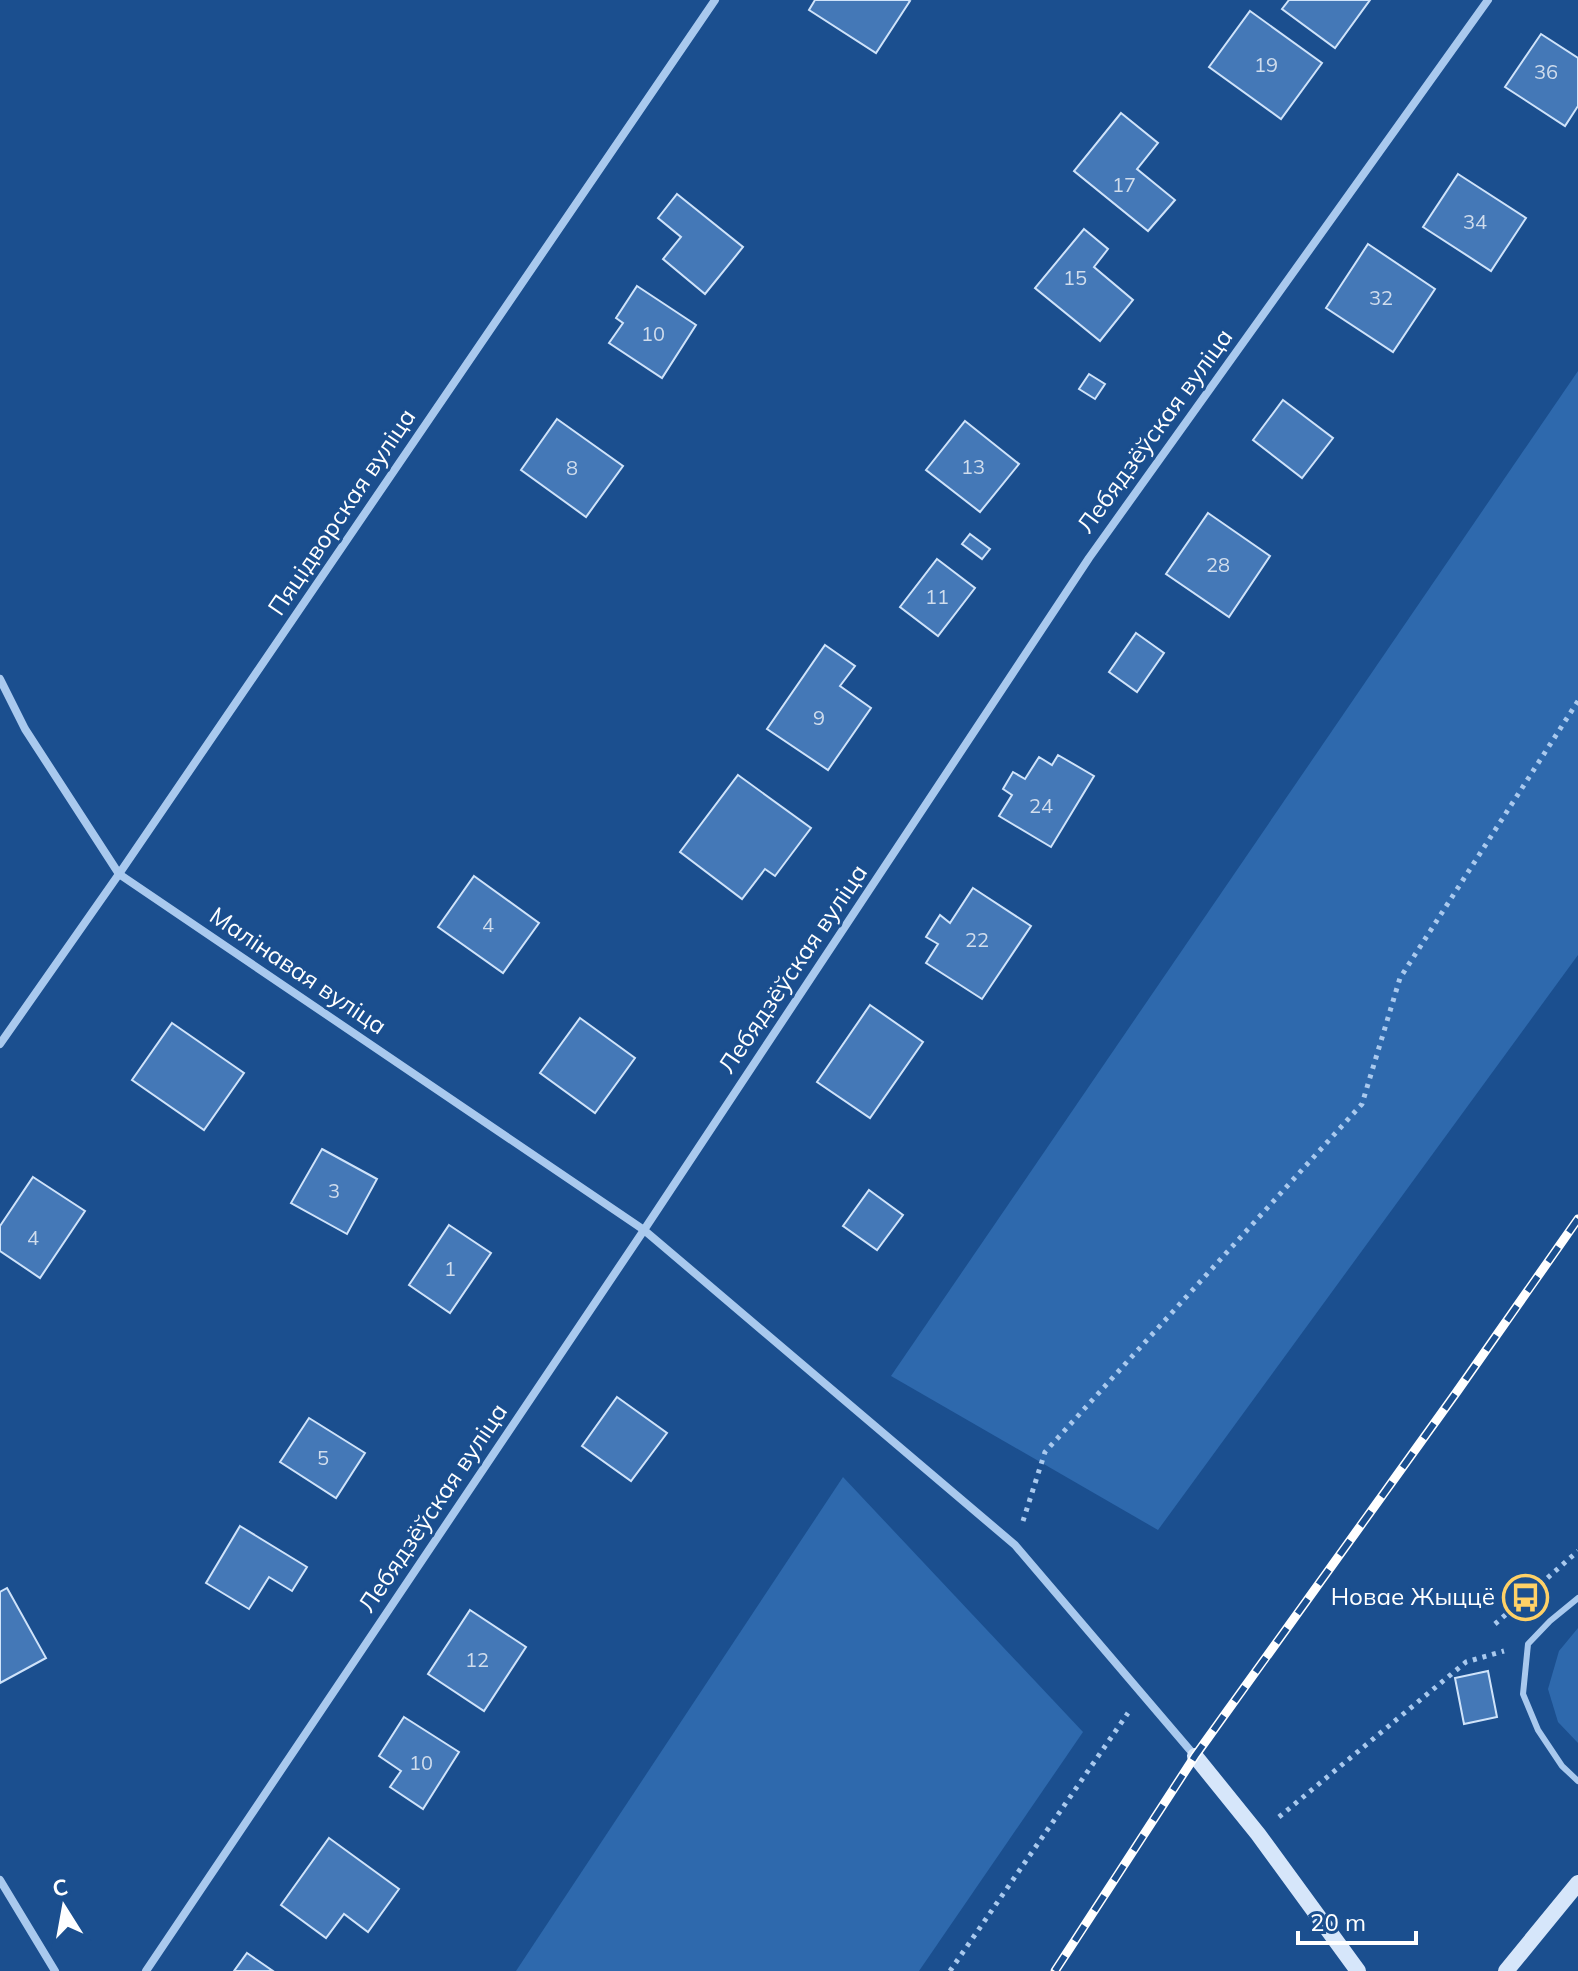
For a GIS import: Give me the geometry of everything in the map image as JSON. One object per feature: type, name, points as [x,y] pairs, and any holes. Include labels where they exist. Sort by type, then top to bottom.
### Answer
[{"type":"street","name":"Пяцідворская вуліца","points":[[0,1044],[715,0]]},
{"type":"street","name":"Лебядзёўская вуліца","points":[[146,1971],[644,1230],[1089,558],[1488,0]]},
{"type":"street","name":"Малінавая вуліца","points":[[0,679],[25,729],[119,874],[644,1230],[1015,1545],[1195,1756]]},
{"type":"street","points":[[1195,1756],[1258,1834],[1358,1971]]},
{"type":"street","points":[[0,1880],[55,1971]]},
{"type":"street","points":[[1506,1971],[1578,1883]]},
{"type":"lane","points":[[1578,1598],[1528,1644],[1523,1694],[1538,1730],[1562,1766],[1578,1781]]},
{"type":"path","points":[[1015,1545],[1045,1452],[1362,1104],[1400,978],[1578,701]]},
{"type":"path","points":[[1495,1624],[1578,1551]]},
{"type":"path","points":[[1258,1834],[1466,1662],[1528,1644]]},
{"type":"path","points":[[950,1971],[1142,1693]]},
{"type":"shaded area","points":[[1578,371],[1578,955],[1158,1530],[891,1376]]},
{"type":"shaded area","points":[[843,1477],[1083,1732],[919,1971],[516,1971]]},
{"type":"shaded area","points":[[1578,1628],[1578,1743],[1558,1722],[1548,1689],[1559,1651]]},
{"type":"building","points":[[815,0],[910,1],[876,53],[809,10]]},
{"type":"building","points":[[1289,0],[1370,0],[1335,48],[1282,9]]},
{"type":"building","points":[[1250,11],[1322,63],[1281,119],[1209,67]]},
{"type":"building","points":[[1541,34],[1578,58],[1578,106],[1565,126],[1505,87]]},
{"type":"building","points":[[1121,113],[1158,143],[1137,169],[1175,200],[1148,231],[1074,171]]},
{"type":"building","points":[[1458,174],[1526,218],[1491,271],[1423,227]]},
{"type":"building","points":[[677,194],[743,247],[705,294],[663,259],[681,237],[658,218]]},
{"type":"building","points":[[1084,229],[1108,249],[1094,267],[1133,300],[1100,341],[1035,288]]},
{"type":"building","points":[[1368,244],[1435,289],[1393,352],[1326,308]]},
{"type":"building","points":[[637,286],[696,325],[662,378],[609,343],[623,323],[616,318]]},
{"type":"building","points":[[1089,374],[1105,384],[1095,399],[1079,389]]},
{"type":"building","points":[[1283,400],[1333,438],[1302,478],[1253,440]]},
{"type":"building","points":[[557,419],[623,466],[586,517],[521,470]]},
{"type":"building","points":[[965,421],[1019,464],[980,512],[926,470]]},
{"type":"building","points":[[1208,513],[1270,556],[1229,617],[1166,574]]},
{"type":"building","points":[[970,534],[990,549],[982,559],[962,544]]},
{"type":"building","points":[[937,559],[975,588],[938,636],[900,607]]},
{"type":"building","points":[[1136,633],[1164,653],[1137,692],[1109,672]]},
{"type":"building","points":[[825,645],[855,666],[840,686],[871,708],[828,770],[767,729]]},
{"type":"building","points":[[1058,755],[1094,776],[1051,847],[999,816],[1012,795],[1003,789],[1013,772],[1025,779],[1039,757],[1052,765]]},
{"type":"building","points":[[738,775],[811,828],[775,876],[765,869],[742,899],[680,852]]},
{"type":"building","points":[[474,876],[539,923],[503,973],[438,927]]},
{"type":"building","points":[[973,888],[1031,926],[982,999],[926,963],[938,944],[926,937],[940,915],[950,923]]},
{"type":"building","points":[[870,1005],[923,1042],[870,1118],[817,1082]]},
{"type":"building","points":[[580,1018],[635,1058],[595,1113],[540,1073]]},
{"type":"building","points":[[172,1023],[244,1073],[204,1130],[132,1080]]},
{"type":"building","points":[[322,1149],[377,1179],[347,1234],[291,1203]]},
{"type":"building","points":[[33,1177],[85,1211],[40,1278],[0,1251],[0,1226]]},
{"type":"building","points":[[869,1190],[903,1215],[877,1250],[843,1226]]},
{"type":"building","points":[[449,1225],[491,1253],[450,1313],[409,1285]]},
{"type":"building","points":[[617,1397],[667,1433],[631,1481],[582,1446]]},
{"type":"building","points":[[309,1418],[365,1453],[336,1498],[280,1462]]},
{"type":"building","points":[[240,1526],[307,1567],[292,1591],[269,1577],[249,1609],[206,1583]]},
{"type":"building","points":[[7,1588],[46,1658],[0,1683],[0,1592]]},
{"type":"building","points":[[470,1610],[526,1647],[484,1711],[428,1674]]},
{"type":"building","points":[[1488,1671],[1497,1717],[1464,1724],[1455,1678]]},
{"type":"building","points":[[404,1717],[459,1752],[423,1809],[390,1787],[401,1771],[379,1756]]},
{"type":"building","points":[[329,1838],[399,1889],[368,1932],[344,1914],[326,1938],[281,1905]]},
{"type":"building","points":[[247,1953],[273,1971],[234,1971]]},
{"type":"railway","points":[[1055,1971],[1195,1756],[1578,1219]]},
{"type":"place","name":"Новае Жыццё","points":[[1526,1597]]}]
